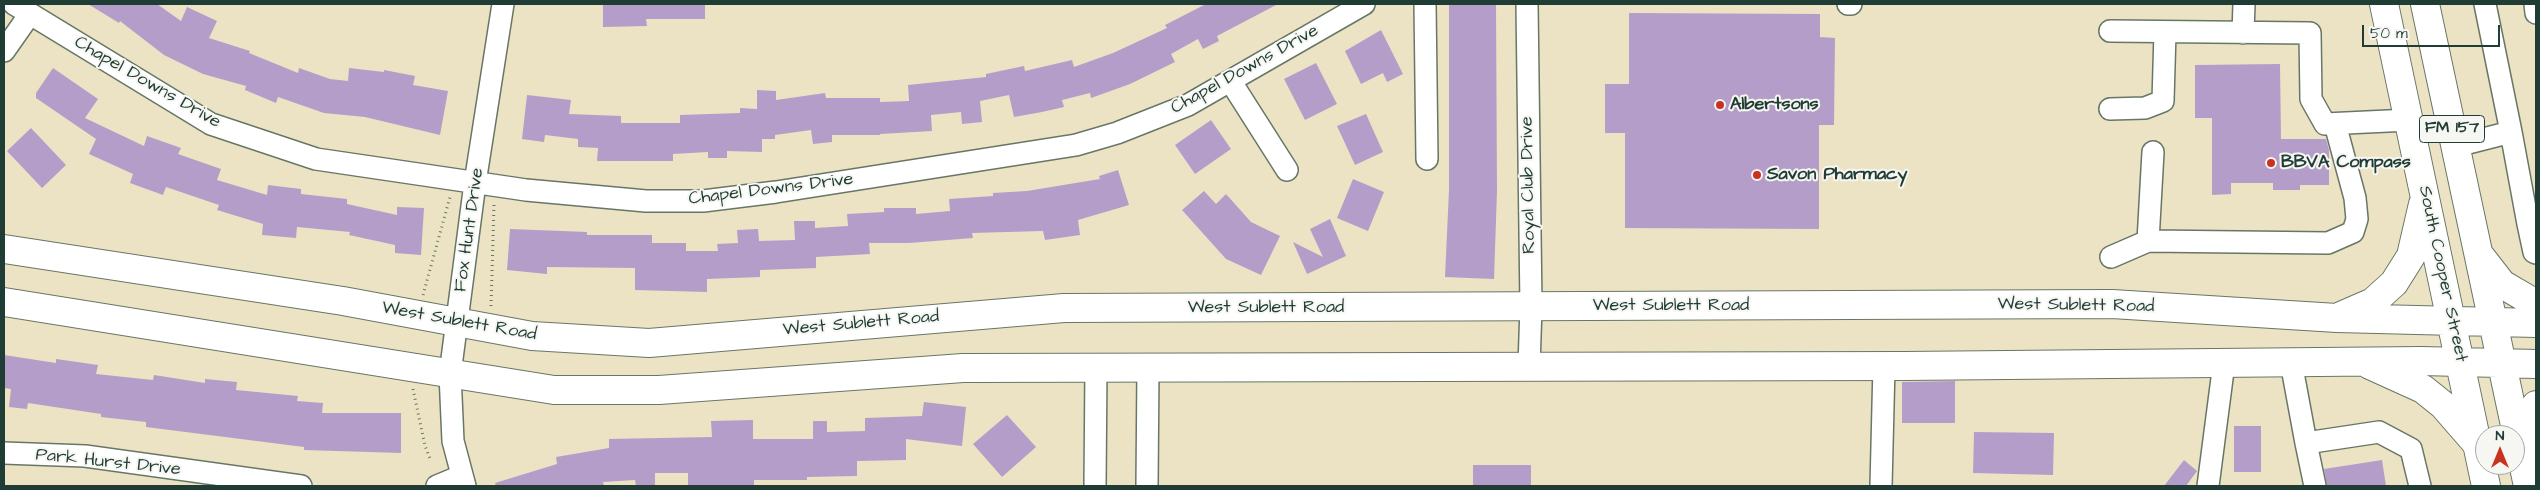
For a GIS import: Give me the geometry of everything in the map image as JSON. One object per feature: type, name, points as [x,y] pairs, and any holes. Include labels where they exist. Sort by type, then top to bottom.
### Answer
[{"type":"main road","name":"South Cooper Street","points":[[2384,4],[2475,431]]},
{"type":"main road","name":"FM 157","points":[[2425,4],[2515,425]]},
{"type":"main road","points":[[2337,318],[2373,302],[2394,283],[2411,256],[2425,195]]},
{"type":"main road","name":"West Sublett Road","points":[[4,249],[343,301],[532,336],[649,343],[1064,308],[2112,304],[2337,318],[2536,323]]},
{"type":"main road","points":[[2479,254],[2502,284],[2536,304]]},
{"type":"main road","points":[[4,302],[554,390],[660,390],[962,368],[1884,366],[2291,362],[2536,364]]},
{"type":"main road","points":[[2362,362],[2423,389],[2442,405],[2475,442]]},
{"type":"main road","points":[[2525,441],[2536,405]]},
{"type":"main road","name":"FM 157","points":[[2525,472],[2528,486]]},
{"type":"street","name":"Fox Hunt Drive","points":[[463,481],[453,441],[450,374],[475,183],[504,4]]},
{"type":"street","name":"Chapel Downs Drive","points":[[4,51],[22,9],[211,124],[316,159],[526,190],[646,201],[703,201],[767,193],[1076,145],[1117,133],[1188,105],[1364,4]]},
{"type":"street","points":[[1425,4],[1427,159]]},
{"type":"street","name":"Royal Club Drive","points":[[1527,4],[1530,366]]},
{"type":"street","points":[[2243,33],[2244,4]]},
{"type":"street","points":[[2485,4],[2532,223],[2534,252],[2536,253]]},
{"type":"street","points":[[2534,4],[2536,13]]},
{"type":"street","points":[[2110,31],[2310,33],[2311,99],[2325,124],[2409,120]]},
{"type":"street","points":[[2110,109],[2145,108],[2163,100],[2165,32]]},
{"type":"street","points":[[1231,82],[1287,170]]},
{"type":"street","points":[[2111,257],[2148,241],[2328,243],[2353,232],[2356,219],[2356,198],[2335,124]]},
{"type":"street","points":[[2456,146],[2511,132]]},
{"type":"street","points":[[2148,241],[2153,152]]},
{"type":"street","points":[[2291,362],[2315,486]]},
{"type":"street","points":[[2209,486],[2224,363]]},
{"type":"street","points":[[1881,486],[1884,366]]},
{"type":"street","points":[[1095,486],[1096,367]]},
{"type":"street","points":[[1147,486],[1148,367]]},
{"type":"street","points":[[2306,443],[2379,432],[2411,449],[2420,486]]},
{"type":"street","name":"Park Hurst Drive","points":[[4,453],[85,456],[301,486]]},
{"type":"street","points":[[437,486],[463,481]]},
{"type":"path","points":[[422,298],[453,193]]},
{"type":"path","points":[[491,309],[494,201]]},
{"type":"path","points":[[412,385],[425,446],[431,461]]},
{"type":"building","points":[[88,4],[157,4],[181,21],[187,7],[217,21],[209,38],[250,51],[249,53],[298,73],[299,68],[330,79],[348,81],[349,68],[384,72],[384,70],[415,76],[413,85],[448,91],[440,135],[365,117],[324,113],[278,97],[276,103],[245,90],[246,86],[203,74],[164,55],[120,21],[119,23]]},
{"type":"building","points":[[603,4],[705,4],[705,19],[646,19],[647,26],[603,27]]},
{"type":"building","points":[[1206,4],[1278,4],[1217,36],[1219,41],[1203,49],[1198,39],[1171,54],[1175,62],[1130,84],[1091,98],[1090,93],[1062,100],[1064,107],[1042,112],[1014,117],[1009,95],[980,101],[982,122],[962,124],[961,112],[931,115],[932,131],[880,135],[832,135],[832,142],[813,144],[811,130],[775,135],[775,139],[762,139],[762,152],[727,151],[727,158],[708,158],[708,152],[673,154],[673,161],[597,161],[598,148],[578,147],[578,139],[545,135],[544,142],[522,139],[527,95],[571,100],[569,114],[621,116],[621,123],[680,123],[680,115],[740,113],[740,108],[757,109],[757,90],[776,91],[776,100],[825,93],[826,98],[880,98],[880,102],[909,101],[908,85],[986,77],[986,74],[1024,66],[1025,71],[1072,60],[1074,67],[1113,53],[1167,28],[1165,25]]},
{"type":"building","points":[[1449,4],[1496,4],[1497,191],[1494,279],[1445,277],[1449,190]]},
{"type":"building","name":"Albertsons","points":[[1629,13],[1820,14],[1820,37],[1835,38],[1834,125],[1819,125],[1819,229],[1625,228],[1625,133],[1605,133],[1605,84],[1629,84]]},
{"type":"building","points":[[1381,30],[1403,74],[1387,82],[1383,73],[1361,84],[1345,51]]},
{"type":"building","points":[[1316,63],[1337,104],[1305,120],[1284,79]]},
{"type":"building","points":[[2280,64],[2281,139],[2326,139],[2329,150],[2329,185],[2300,185],[2300,190],[2273,190],[2273,183],[2231,183],[2231,194],[2212,195],[2212,118],[2195,118],[2195,65]]},
{"type":"building","points":[[53,68],[98,99],[85,118],[144,146],[147,136],[181,148],[178,154],[221,169],[217,180],[267,195],[268,185],[301,189],[301,194],[347,199],[347,204],[397,215],[397,207],[424,208],[421,255],[395,253],[395,245],[349,235],[350,232],[297,227],[296,238],[262,235],[263,224],[217,210],[219,205],[166,187],[163,195],[130,183],[133,174],[89,154],[96,139],[36,98],[36,93]]},
{"type":"building","points":[[1366,114],[1383,152],[1355,165],[1337,126]]},
{"type":"building","points":[[1211,120],[1231,149],[1195,174],[1175,145]]},
{"type":"building","points":[[31,128],[66,165],[42,188],[7,151]]},
{"type":"building","points":[[1118,170],[1129,205],[1078,220],[1080,235],[1045,240],[1043,231],[972,233],[973,238],[909,243],[869,243],[870,254],[816,257],[816,268],[760,270],[760,277],[707,279],[707,292],[635,290],[635,268],[547,267],[547,274],[507,270],[510,229],[587,232],[587,235],[652,235],[652,243],[686,243],[686,251],[718,251],[717,244],[738,243],[737,230],[758,229],[759,241],[795,240],[794,221],[815,221],[815,228],[848,226],[847,214],[884,212],[884,208],[916,208],[916,214],[950,211],[949,199],[993,196],[993,193],[1027,191],[1100,179],[1099,176]]},
{"type":"building","points":[[1353,179],[1384,192],[1368,231],[1337,218]]},
{"type":"building","points":[[1204,191],[1216,204],[1226,194],[1251,222],[1280,236],[1261,275],[1226,259],[1182,210]]},
{"type":"building","points":[[1330,219],[1346,256],[1307,274],[1293,242],[1323,257],[1310,229]]},
{"type":"building","points":[[4,355],[56,363],[56,359],[98,365],[96,374],[153,380],[154,375],[205,383],[205,379],[237,382],[236,390],[298,396],[297,401],[323,403],[322,413],[401,413],[401,453],[304,450],[304,447],[146,427],[146,422],[101,417],[101,414],[28,403],[27,409],[9,407],[11,389],[4,388]]},
{"type":"building","points":[[1955,381],[1955,423],[1902,423],[1902,382]]},
{"type":"building","points":[[924,402],[966,407],[962,446],[906,439],[906,460],[857,461],[857,476],[807,477],[807,480],[754,480],[754,485],[688,486],[688,473],[655,473],[655,486],[636,486],[635,480],[603,482],[604,486],[496,486],[495,483],[557,464],[556,457],[609,448],[609,439],[712,437],[711,421],[753,420],[753,439],[813,439],[813,421],[827,421],[827,432],[865,431],[865,418],[922,416]]},
{"type":"building","points":[[1007,415],[1036,447],[1002,477],[973,444]]},
{"type":"building","points":[[2234,426],[2261,426],[2261,472],[2234,472]]},
{"type":"building","points":[[1974,432],[2054,433],[2053,475],[1973,473]]},
{"type":"building","points":[[2184,460],[2197,471],[2186,486],[2164,486]]},
{"type":"building","points":[[2382,460],[2386,486],[2327,486],[2324,469]]},
{"type":"building","points":[[1473,465],[1531,465],[1531,486],[1473,486]]},
{"type":"place","name":"Albertsons","points":[[1720,105]]},
{"type":"place","name":"BBVA Compass","points":[[2271,163]]},
{"type":"place","name":"Savon Pharmacy","points":[[1757,175]]}]
